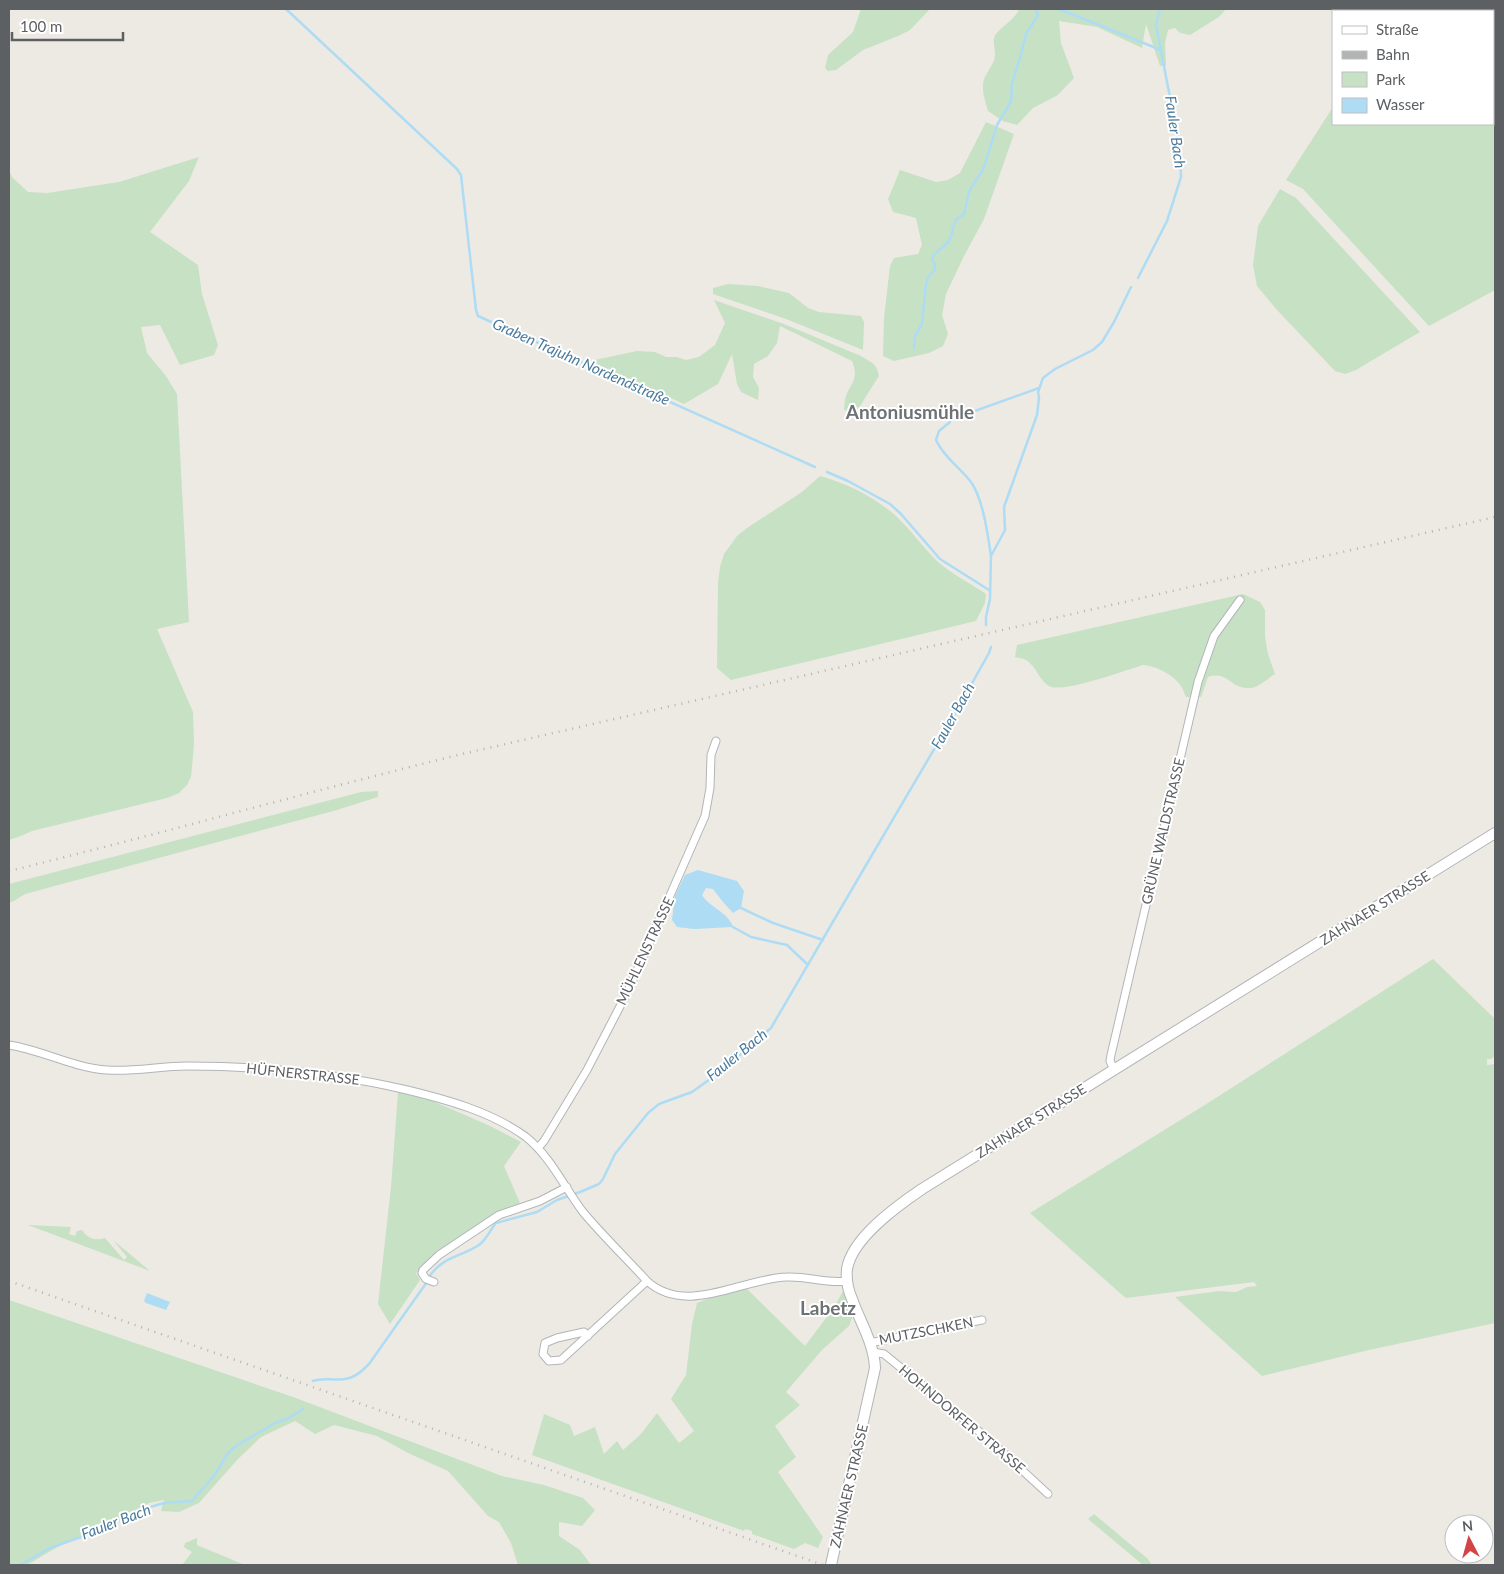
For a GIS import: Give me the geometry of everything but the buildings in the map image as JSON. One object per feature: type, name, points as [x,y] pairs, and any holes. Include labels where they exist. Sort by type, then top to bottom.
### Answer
[{"type":"main road","name":"ZAHNAER STRASSE","points":[[831,1565],[875,1368],[872,1347],[852,1300],[847,1281],[848,1267],[855,1250],[871,1231],[900,1205],[927,1186],[1495,833]]},
{"type":"street","name":"GRÜNE WALDSTRASSE","points":[[1114,1070],[1110,1061],[1111,1055],[1198,682],[1214,636],[1240,600]]},
{"type":"street","name":"MÜHLENSTRASSE","points":[[538,1148],[591,1062],[628,991],[670,899],[705,816],[710,788],[711,755],[716,740]]},
{"type":"street","name":"HÜFNERSTRASSE","points":[[9,1045],[27,1048],[88,1067],[105,1070],[183,1066],[254,1067],[365,1081],[430,1096],[478,1111],[515,1130],[538,1148],[595,1225],[647,1281],[665,1293],[691,1296],[779,1277],[847,1281]]},
{"type":"street","points":[[434,1282],[426,1279],[422,1273],[423,1270],[466,1236],[499,1215],[568,1189]]},
{"type":"street","points":[[588,1336],[584,1332],[556,1338],[545,1343],[542,1354],[549,1361],[561,1360],[588,1336],[647,1281]]},
{"type":"street","name":"MUTZSCHKEN","points":[[872,1347],[982,1320]]},
{"type":"street","name":"HOHNDORFER STRASSE","points":[[872,1347],[884,1354],[987,1438],[1048,1494]]},
{"type":"green space","points":[[861,9],[930,9],[910,30],[863,50],[836,70],[828,71],[825,68],[828,55],[853,32]]},
{"type":"green space","points":[[1019,9],[1226,9],[1219,17],[1190,35],[1180,33],[1175,28],[1168,30],[1165,43],[1166,65],[1160,66],[1146,24],[1142,48],[1097,27],[1059,21],[1061,43],[1074,78],[1058,95],[1033,108],[1017,125],[1003,121],[988,111],[983,85],[994,59],[995,36],[1015,16]]},
{"type":"green space","points":[[1495,9],[1495,290],[1429,326],[1303,189],[1286,180],[1332,109],[1332,125],[1494,125],[1494,10],[1396,10]]},
{"type":"green space","points":[[986,122],[1014,134],[984,219],[946,294],[942,315],[948,334],[943,346],[929,353],[894,361],[883,356],[884,318],[890,266],[894,258],[918,254],[922,245],[916,218],[893,212],[888,199],[900,170],[936,182],[948,180],[960,173]]},
{"type":"green space","points":[[199,157],[189,181],[150,232],[198,265],[202,294],[218,345],[214,355],[180,365],[160,325],[141,327],[147,353],[166,376],[177,394],[189,622],[157,629],[193,712],[194,745],[191,777],[187,785],[179,793],[167,798],[32,831],[9,840],[9,171],[13,178],[28,192],[47,193],[119,182]]},
{"type":"green space","points":[[1280,189],[1296,198],[1420,332],[1356,370],[1345,374],[1335,371],[1257,286],[1253,265],[1258,226]]},
{"type":"green space","points":[[728,284],[758,286],[789,293],[808,308],[819,312],[861,316],[864,322],[863,350],[786,319],[713,294],[713,288]]},
{"type":"green space","points":[[714,300],[784,324],[861,356],[874,364],[879,376],[853,417],[844,409],[845,398],[855,376],[852,361],[780,326],[777,343],[768,356],[754,364],[753,377],[759,388],[758,400],[741,392],[737,384],[732,354],[718,384],[684,404],[590,361],[637,351],[655,352],[666,357],[677,357],[686,360],[699,357],[715,345],[725,323]]},
{"type":"green space","points":[[820,476],[861,492],[880,503],[902,522],[938,562],[986,594],[985,603],[976,621],[731,680],[717,668],[718,583],[724,554],[737,536],[802,492]]},
{"type":"green space","points":[[1243,594],[1260,602],[1265,610],[1265,637],[1268,654],[1275,674],[1251,688],[1238,686],[1221,676],[1215,676],[1208,677],[1201,697],[1186,697],[1178,682],[1169,675],[1153,667],[1143,665],[1080,684],[1056,688],[1049,686],[1026,660],[1015,657],[1017,645]]},
{"type":"green space","points":[[378,791],[378,797],[337,810],[25,894],[9,903],[9,884],[361,792]]},
{"type":"green space","points":[[1433,959],[1495,1019],[1495,1056],[1487,1059],[1487,1065],[1495,1064],[1495,1323],[1369,1350],[1262,1376],[1175,1297],[1219,1291],[1236,1292],[1247,1287],[1257,1286],[1254,1282],[1126,1298],[1030,1213],[1208,1103]]},
{"type":"green space","points":[[398,1092],[430,1100],[488,1125],[521,1142],[504,1166],[520,1203],[498,1212],[435,1255],[416,1273],[420,1280],[390,1324],[378,1304],[391,1187]]},
{"type":"green space","points":[[28,1225],[71,1227],[69,1234],[75,1236],[77,1231],[82,1230],[92,1238],[105,1238],[124,1260],[127,1257],[113,1240],[150,1271]]},
{"type":"green space","points":[[747,1289],[805,1346],[835,1306],[843,1291],[853,1315],[849,1326],[822,1350],[786,1392],[800,1405],[775,1426],[796,1457],[778,1472],[823,1537],[818,1548],[805,1543],[794,1549],[752,1534],[752,1531],[745,1529],[744,1531],[532,1455],[544,1414],[570,1425],[574,1436],[595,1427],[604,1454],[617,1441],[623,1450],[641,1434],[657,1413],[679,1443],[694,1431],[671,1399],[686,1375],[692,1324],[697,1303],[712,1297]]},
{"type":"green space","points":[[9,1300],[293,1397],[502,1476],[544,1485],[583,1498],[595,1510],[582,1526],[559,1522],[559,1536],[580,1550],[591,1565],[518,1565],[511,1543],[499,1522],[488,1516],[448,1471],[408,1453],[377,1436],[334,1425],[315,1434],[295,1421],[261,1437],[237,1460],[199,1503],[179,1512],[161,1511],[164,1500],[149,1503],[124,1520],[66,1542],[27,1565],[9,1565]]},
{"type":"green space","points":[[1094,1514],[1148,1559],[1152,1565],[1143,1565],[1088,1519]]},
{"type":"green space","points":[[197,1538],[197,1545],[245,1565],[182,1565],[192,1552],[184,1547],[185,1543]]},
{"type":"water","points":[[698,870],[737,881],[744,891],[741,908],[733,913],[713,889],[706,888],[702,895],[731,922],[733,927],[694,929],[677,927],[672,920],[675,896],[685,875]]},
{"type":"water","points":[[147,1293],[170,1302],[166,1310],[146,1303],[144,1301]]},
{"type":"waterway","name":"Graben Trajuhn Nordendstraße","points":[[286,9],[457,169],[461,175],[478,316],[815,467]]},
{"type":"waterway","points":[[914,348],[915,336],[922,324],[926,284],[928,277],[935,270],[933,256],[949,241],[956,220],[964,214],[969,192],[983,170],[997,125],[1011,102],[1012,84],[1026,34],[1038,15],[1036,9]]},
{"type":"waterway","points":[[1059,9],[1161,50]]},
{"type":"waterway","name":"Fauler Bach","points":[[1138,278],[1167,221],[1181,177],[1180,149],[1156,25],[1160,9]]},
{"type":"waterway","name":"Fauler Bach","points":[[986,625],[990,599],[991,556],[1005,530],[1004,507],[1037,415],[1038,392],[1043,378],[1055,369],[1093,350],[1102,342],[1131,287]]},
{"type":"waterway","points":[[958,417],[1039,388]]},
{"type":"waterway","points":[[950,422],[939,431],[936,440],[975,489],[984,518],[991,556]]},
{"type":"waterway","name":"Graben Trajuhn Nordendstraße","points":[[827,472],[890,504],[940,559],[989,590]]},
{"type":"waterway","name":"Fauler Bach","points":[[429,1277],[434,1270],[446,1261],[479,1245],[496,1223],[537,1212],[557,1200],[599,1184],[615,1154],[648,1113],[659,1104],[692,1092],[720,1072],[771,1028],[953,717],[991,647]]},
{"type":"waterway","points":[[741,908],[773,923],[823,940]]},
{"type":"waterway","points":[[733,927],[751,937],[787,945],[808,965]]},
{"type":"waterway","name":"Fauler Bach","points":[[313,1381],[349,1378],[361,1371],[369,1364],[427,1282]]},
{"type":"waterway","name":"Fauler Bach","points":[[20,1565],[50,1548],[81,1537],[147,1508],[164,1503],[192,1501],[214,1476],[228,1453],[236,1446],[303,1409]]},
{"type":"railway","points":[[9,871],[462,754],[1495,517]]},
{"type":"railway","points":[[9,1281],[823,1565]]},
{"type":"district","name":"Antoniusmühle","points":[[910,412]]},
{"type":"district","name":"Labetz","points":[[828,1308]]}]
